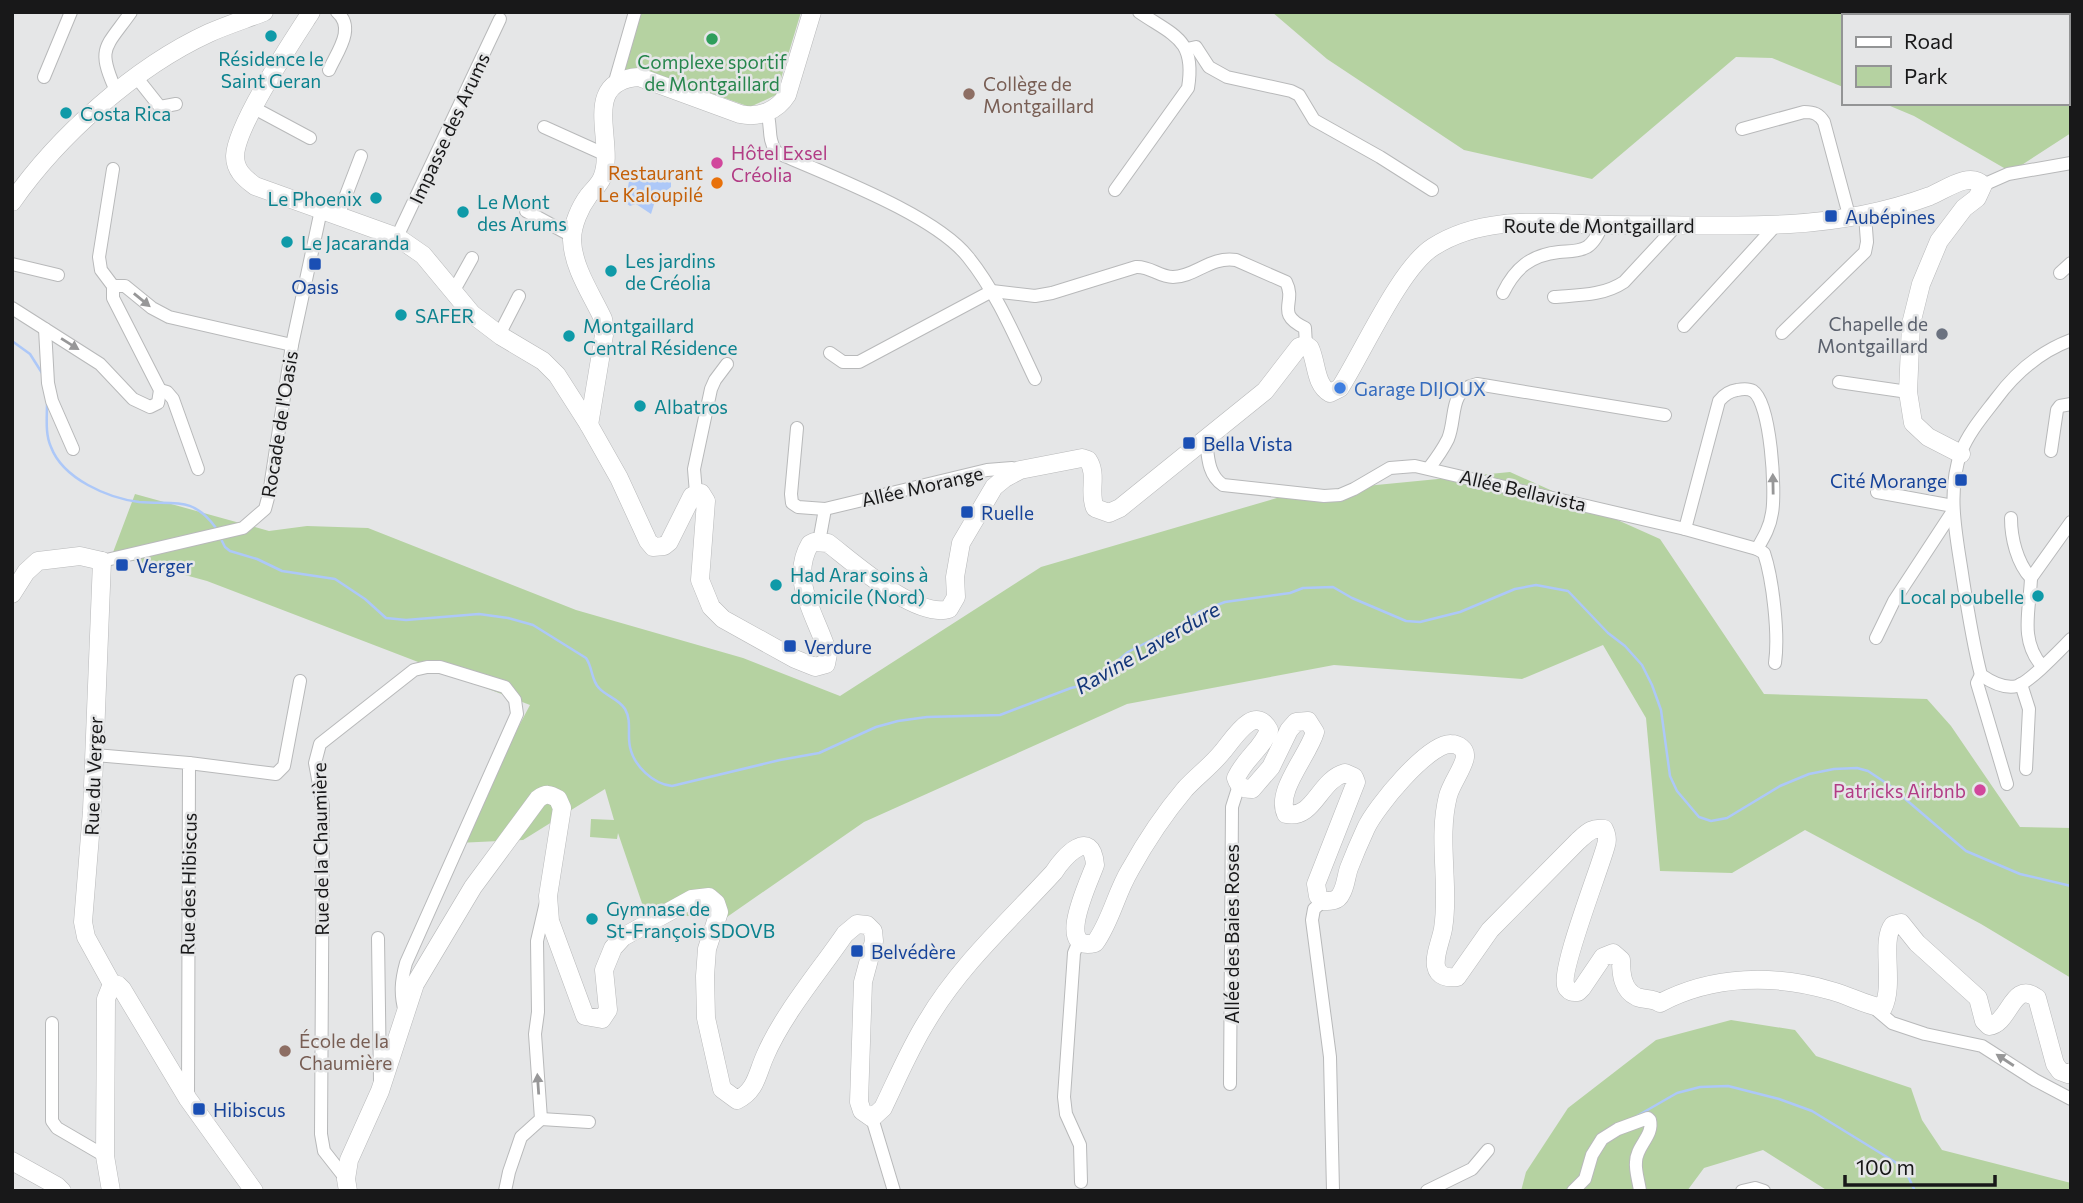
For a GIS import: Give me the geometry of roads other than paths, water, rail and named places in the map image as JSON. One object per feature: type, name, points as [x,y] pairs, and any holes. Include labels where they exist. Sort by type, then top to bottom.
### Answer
[{"type":"main road","points":[[12,202],[52,151],[117,93],[162,58],[209,33],[264,12]]},
{"type":"main road","points":[[311,12],[254,108],[235,155],[239,171],[255,186],[397,237],[423,255],[472,314],[499,335],[551,368],[589,425],[653,547],[664,546],[669,542],[692,496],[701,493],[706,501],[700,580],[711,607],[723,619],[795,659],[815,667],[826,664],[828,654],[804,592],[802,565],[810,544],[828,544],[902,598],[933,609],[949,609],[956,597],[955,577],[961,543],[994,487],[1005,478],[1020,470],[1075,459],[1088,460],[1093,473],[1093,504],[1098,510],[1109,513],[1120,508],[1265,391],[1299,347],[1306,345]]},
{"type":"main road","points":[[589,425],[605,329],[603,319],[575,261],[572,236],[582,206],[602,178],[604,105],[608,93],[621,80],[639,77],[740,114],[749,116],[767,112],[782,102],[786,94],[812,12]]},
{"type":"main road","name":"Route de Montgaillard","points":[[1306,345],[1315,360],[1322,387],[1330,393],[1336,391],[1349,374],[1409,269],[1432,247],[1468,231],[1514,222],[1603,225],[1777,224],[1857,217],[1899,207],[1962,181],[1975,180],[1983,185]]},
{"type":"main road","points":[[1961,454],[1920,431],[1913,423],[1908,392],[1911,324],[1921,284],[1939,241],[1964,208],[1977,198],[1983,185]]},
{"type":"main road","points":[[12,576],[30,555],[42,551],[81,550],[102,561]]},
{"type":"main road","points":[[12,594],[26,572],[38,561],[80,556],[102,561]]},
{"type":"main road","name":"Rue du Verger","points":[[102,561],[95,755],[83,922],[86,937],[112,984],[122,989],[188,1099],[246,1187]]},
{"type":"main road","points":[[347,1185],[349,1160],[380,1091],[415,984],[473,887],[543,795],[550,794],[558,799],[562,816],[548,896],[550,921],[585,1016],[602,1019],[608,1010],[604,970],[613,948],[623,937],[692,899],[709,897],[716,903],[719,912],[707,949],[706,1018],[722,1088],[737,1100],[752,1089],[778,1031],[845,934],[857,924],[867,925],[873,931],[874,941],[863,982],[859,1102],[862,1111],[872,1118],[883,1108],[927,1021],[963,971],[1054,872],[1062,859],[1074,848],[1082,846],[1090,851],[1095,865],[1075,925],[1075,937],[1088,944],[1095,943],[1129,872],[1168,810],[1243,726],[1252,720],[1260,720],[1269,730],[1265,741],[1242,764],[1236,778],[1239,785],[1245,789],[1252,789],[1270,767],[1296,722],[1308,722],[1315,732],[1285,793],[1282,805],[1286,814],[1295,816],[1306,812],[1335,775],[1345,773],[1354,777],[1356,782],[1316,884],[1318,896],[1323,901],[1332,901],[1341,895],[1363,836],[1381,803],[1435,751],[1449,744],[1458,745],[1464,750],[1465,758],[1448,796],[1444,827],[1445,916],[1435,964],[1439,973],[1447,978],[1457,977],[1490,930],[1578,841],[1596,828],[1604,830],[1607,835],[1606,844],[1595,872],[1570,959],[1565,982],[1567,989],[1572,992],[1582,988],[1603,957],[1613,953],[1621,960],[1621,976],[1630,992],[1637,997],[1655,999],[1660,1003],[1671,997],[1728,980],[1768,979],[1807,984],[1883,1008],[1889,997],[1888,934],[1894,925],[1901,923],[1917,943],[1978,998],[1984,1021],[1989,1026],[2002,1021],[2007,1009],[2024,993],[2037,998],[2055,1064],[2060,1072],[2069,1073]]},
{"type":"main road","points":[[111,1191],[105,1156],[106,999],[112,984]]},
{"type":"main road","points":[[12,1161],[62,1191]]},
{"type":"street","points":[[44,77],[71,12]]},
{"type":"street","points":[[117,93],[106,70],[105,50],[112,35],[131,12]]},
{"type":"street","points":[[329,70],[345,35],[346,26],[337,12]]},
{"type":"street","points":[[614,85],[635,12]]},
{"type":"street","points":[[1115,190],[1188,88],[1190,61],[1187,49],[1182,42],[1139,12]]},
{"type":"street","name":"Impasse des Arums","points":[[397,237],[500,19]]},
{"type":"street","points":[[1187,49],[1196,47],[1209,67],[1227,77],[1299,95],[1314,120],[1432,190]]},
{"type":"street","points":[[137,78],[160,107],[176,104]]},
{"type":"street","points":[[254,108],[310,138]]},
{"type":"street","points":[[767,112],[770,121],[769,141],[776,152],[901,209],[938,231],[966,254],[992,290],[1035,379]]},
{"type":"street","points":[[1742,129],[1804,112],[1820,116],[1867,242],[1865,252],[1782,333]]},
{"type":"street","points":[[544,127],[604,155]]},
{"type":"street","name":"Rocade de l'Oasis","points":[[102,561],[206,539],[243,528],[265,509],[292,345],[330,213],[361,156]]},
{"type":"street","points":[[1983,185],[2008,174],[2071,163]]},
{"type":"street","points":[[12,308],[100,364],[138,403],[155,406],[160,390],[113,299],[113,286],[101,270],[99,257],[113,169]]},
{"type":"street","points":[[526,211],[572,236]]},
{"type":"street","points":[[1684,326],[1777,224]]},
{"type":"street","points":[[1503,293],[1509,280],[1526,262],[1545,254],[1586,248],[1603,225]]},
{"type":"street","points":[[1554,297],[1603,293],[1614,289],[1624,282],[1677,225]]},
{"type":"street","points":[[453,292],[472,258]]},
{"type":"street","points":[[830,353],[843,362],[859,362],[992,290],[1035,296],[1068,289],[1129,268],[1147,267],[1165,276],[1174,277],[1219,260],[1236,260],[1286,282],[1290,292],[1288,314],[1292,322],[1305,328],[1306,345]]},
{"type":"street","points":[[2060,273],[2071,263]]},
{"type":"street","points":[[12,264],[58,275]]},
{"type":"street","points":[[113,286],[125,286],[152,308],[169,317],[292,345]]},
{"type":"street","points":[[499,335],[519,296]]},
{"type":"street","points":[[45,329],[48,383],[52,401],[73,449]]},
{"type":"street","points":[[2007,784],[1977,683],[1981,675],[1968,612],[1953,508],[1955,478],[1970,434],[2001,391],[2027,364],[2049,348],[2071,340]]},
{"type":"street","points":[[695,493],[694,469],[711,389],[727,364]]},
{"type":"street","points":[[1839,383],[1908,392]]},
{"type":"street","points":[[1429,468],[1448,438],[1456,398],[1464,388],[1477,384],[1665,415]]},
{"type":"street","points":[[1685,529],[1719,401],[1731,391],[1743,388],[1752,391],[1758,397],[1764,412],[1774,474],[1772,517],[1757,549],[1764,553],[1768,568],[1777,647],[1775,663]]},
{"type":"street","points":[[160,390],[167,392],[173,399],[198,469]]},
{"type":"street","points":[[2051,451],[2057,410],[2060,406],[2071,404]]},
{"type":"street","name":"Allée Morange","points":[[797,429],[790,494],[792,503],[798,507],[825,509],[987,470],[1020,470]]},
{"type":"street","name":"Allée Bellavista","points":[[1206,440],[1211,471],[1223,485],[1324,496],[1340,495],[1390,468],[1415,466],[1685,529],[1757,549]]},
{"type":"street","points":[[1877,492],[1953,508]]},
{"type":"street","points":[[1876,638],[1894,601],[1953,508]]},
{"type":"street","points":[[819,542],[825,509]]},
{"type":"street","points":[[2011,518],[2013,540],[2024,570],[2031,578]]},
{"type":"street","points":[[2042,666],[2031,652],[2027,635],[2031,578],[2071,522]]},
{"type":"street","points":[[1981,675],[2006,686],[2021,684],[2071,639]]},
{"type":"street","name":"Rue de la Chaumière","points":[[347,1185],[324,1151],[321,1134],[323,806],[315,763],[320,744],[414,670],[440,667],[505,687],[515,700],[517,714],[406,963],[401,981],[401,998],[406,1014]]},
{"type":"street","points":[[95,755],[276,774],[284,766],[300,681]]},
{"type":"street","points":[[2021,684],[2029,709],[2026,769]]},
{"type":"street","name":"Rue des Hibiscus","points":[[188,1099],[189,763]]},
{"type":"street","name":"Allée des Baies Roses","points":[[1230,1084],[1232,807],[1239,785]]},
{"type":"street","points":[[541,1119],[534,1034],[538,1012],[537,941],[548,896]]},
{"type":"street","points":[[1323,901],[1314,909],[1312,920],[1330,1057],[1333,1191]]},
{"type":"street","points":[[379,938],[380,1091]]},
{"type":"street","points":[[1079,941],[1074,953],[1064,1097],[1066,1114],[1080,1145],[1081,1182]]},
{"type":"street","points":[[1871,1006],[1892,1023],[1925,1034],[1982,1046],[2067,1097],[2069,1073]]},
{"type":"street","points":[[52,1023],[52,1121],[57,1128],[105,1156]]},
{"type":"street","points":[[872,1118],[894,1191]]},
{"type":"street","points":[[1573,1191],[1586,1179],[1592,1155],[1602,1139],[1618,1129],[1648,1118],[1651,1131],[1641,1144],[1636,1161],[1640,1191]]},
{"type":"street","points":[[505,1191],[521,1137],[541,1119],[589,1122]]},
{"type":"street","points":[[1427,1191],[1472,1169],[1488,1150]]},
{"type":"street","points":[[1742,1191],[1755,1188],[1764,1191]]},
{"type":"water","points":[[631,169],[644,175],[664,171],[671,178],[671,187],[656,198],[651,214],[636,204],[630,206],[622,200],[622,193],[628,187]]},
{"type":"waterway","name":"Ravine Laverdure","points":[[12,341],[30,354],[42,373]]},
{"type":"waterway","name":"Ravine Laverdure","points":[[47,404],[49,442],[65,469],[88,485],[127,500],[190,506],[199,510],[216,528]]},
{"type":"waterway","name":"Ravine Laverdure","points":[[220,537],[230,551],[257,559],[282,571],[335,579],[365,599],[386,618],[406,620],[479,614],[533,625],[586,658],[596,685],[625,709],[630,747],[640,767],[651,778],[672,786],[819,753],[876,727],[898,721],[927,717],[1000,715],[1071,688],[1090,684],[1128,652],[1177,627],[1199,612],[1225,602],[1290,593],[1303,588],[1333,587],[1406,621],[1420,622],[1460,612],[1515,589],[1536,585],[1568,591],[1642,665],[1661,710],[1670,776],[1677,791],[1699,817],[1711,821],[1727,818],[1780,786],[1809,774],[1857,768],[1868,771],[1889,785],[1966,851],[2020,874],[2071,886]]},
{"type":"waterway","points":[[1637,1116],[1677,1093],[1700,1087],[1728,1086],[1779,1099],[1812,1111],[1895,1162],[1906,1172],[1915,1191]]},
{"type":"place","name":"Résidence le Saint Geran","points":[[271,36]]},
{"type":"place","name":"Complexe sportif de Montgaillard","points":[[712,39]]},
{"type":"place","name":"Collège de Montgaillard","points":[[969,94]]},
{"type":"place","name":"Costa Rica","points":[[66,113]]},
{"type":"place","name":"Hôtel Exsel Créolia","points":[[717,163]]},
{"type":"place","name":"Restaurant Le Kaloupilé","points":[[717,183]]},
{"type":"place","name":"Le Phoenix","points":[[376,198]]},
{"type":"place","name":"Le Mont des Arums","points":[[463,212]]},
{"type":"place","name":"Aubépines","points":[[1831,216]]},
{"type":"place","name":"Le Jacaranda","points":[[287,242]]},
{"type":"place","name":"Oasis","points":[[315,264]]},
{"type":"place","name":"Les jardins de Créolia","points":[[611,271]]},
{"type":"place","name":"SAFER","points":[[401,315]]},
{"type":"place","name":"Chapelle de Montgaillard","points":[[1942,334]]},
{"type":"place","name":"Montgaillard Central Résidence","points":[[569,336]]},
{"type":"place","name":"Garage DIJOUX","points":[[1340,388]]},
{"type":"place","name":"Albatros","points":[[640,406]]},
{"type":"place","name":"Bella Vista","points":[[1189,443]]},
{"type":"place","name":"Cité Morange","points":[[1961,480]]},
{"type":"place","name":"Ruelle","points":[[967,512]]},
{"type":"place","name":"Verger","points":[[122,565]]},
{"type":"place","name":"Had Arar soins à domicile (Nord)","points":[[776,585]]},
{"type":"place","name":"Local poubelle","points":[[2038,596]]},
{"type":"place","name":"Verdure","points":[[790,646]]},
{"type":"place","name":"Patricks Airbnb","points":[[1980,790]]},
{"type":"place","name":"Gymnase de St-François SDOVB","points":[[592,919]]},
{"type":"place","name":"Belvédère","points":[[857,951]]},
{"type":"place","name":"École de la Chaumière","points":[[285,1051]]},
{"type":"place","name":"Hibiscus","points":[[199,1109]]}]
